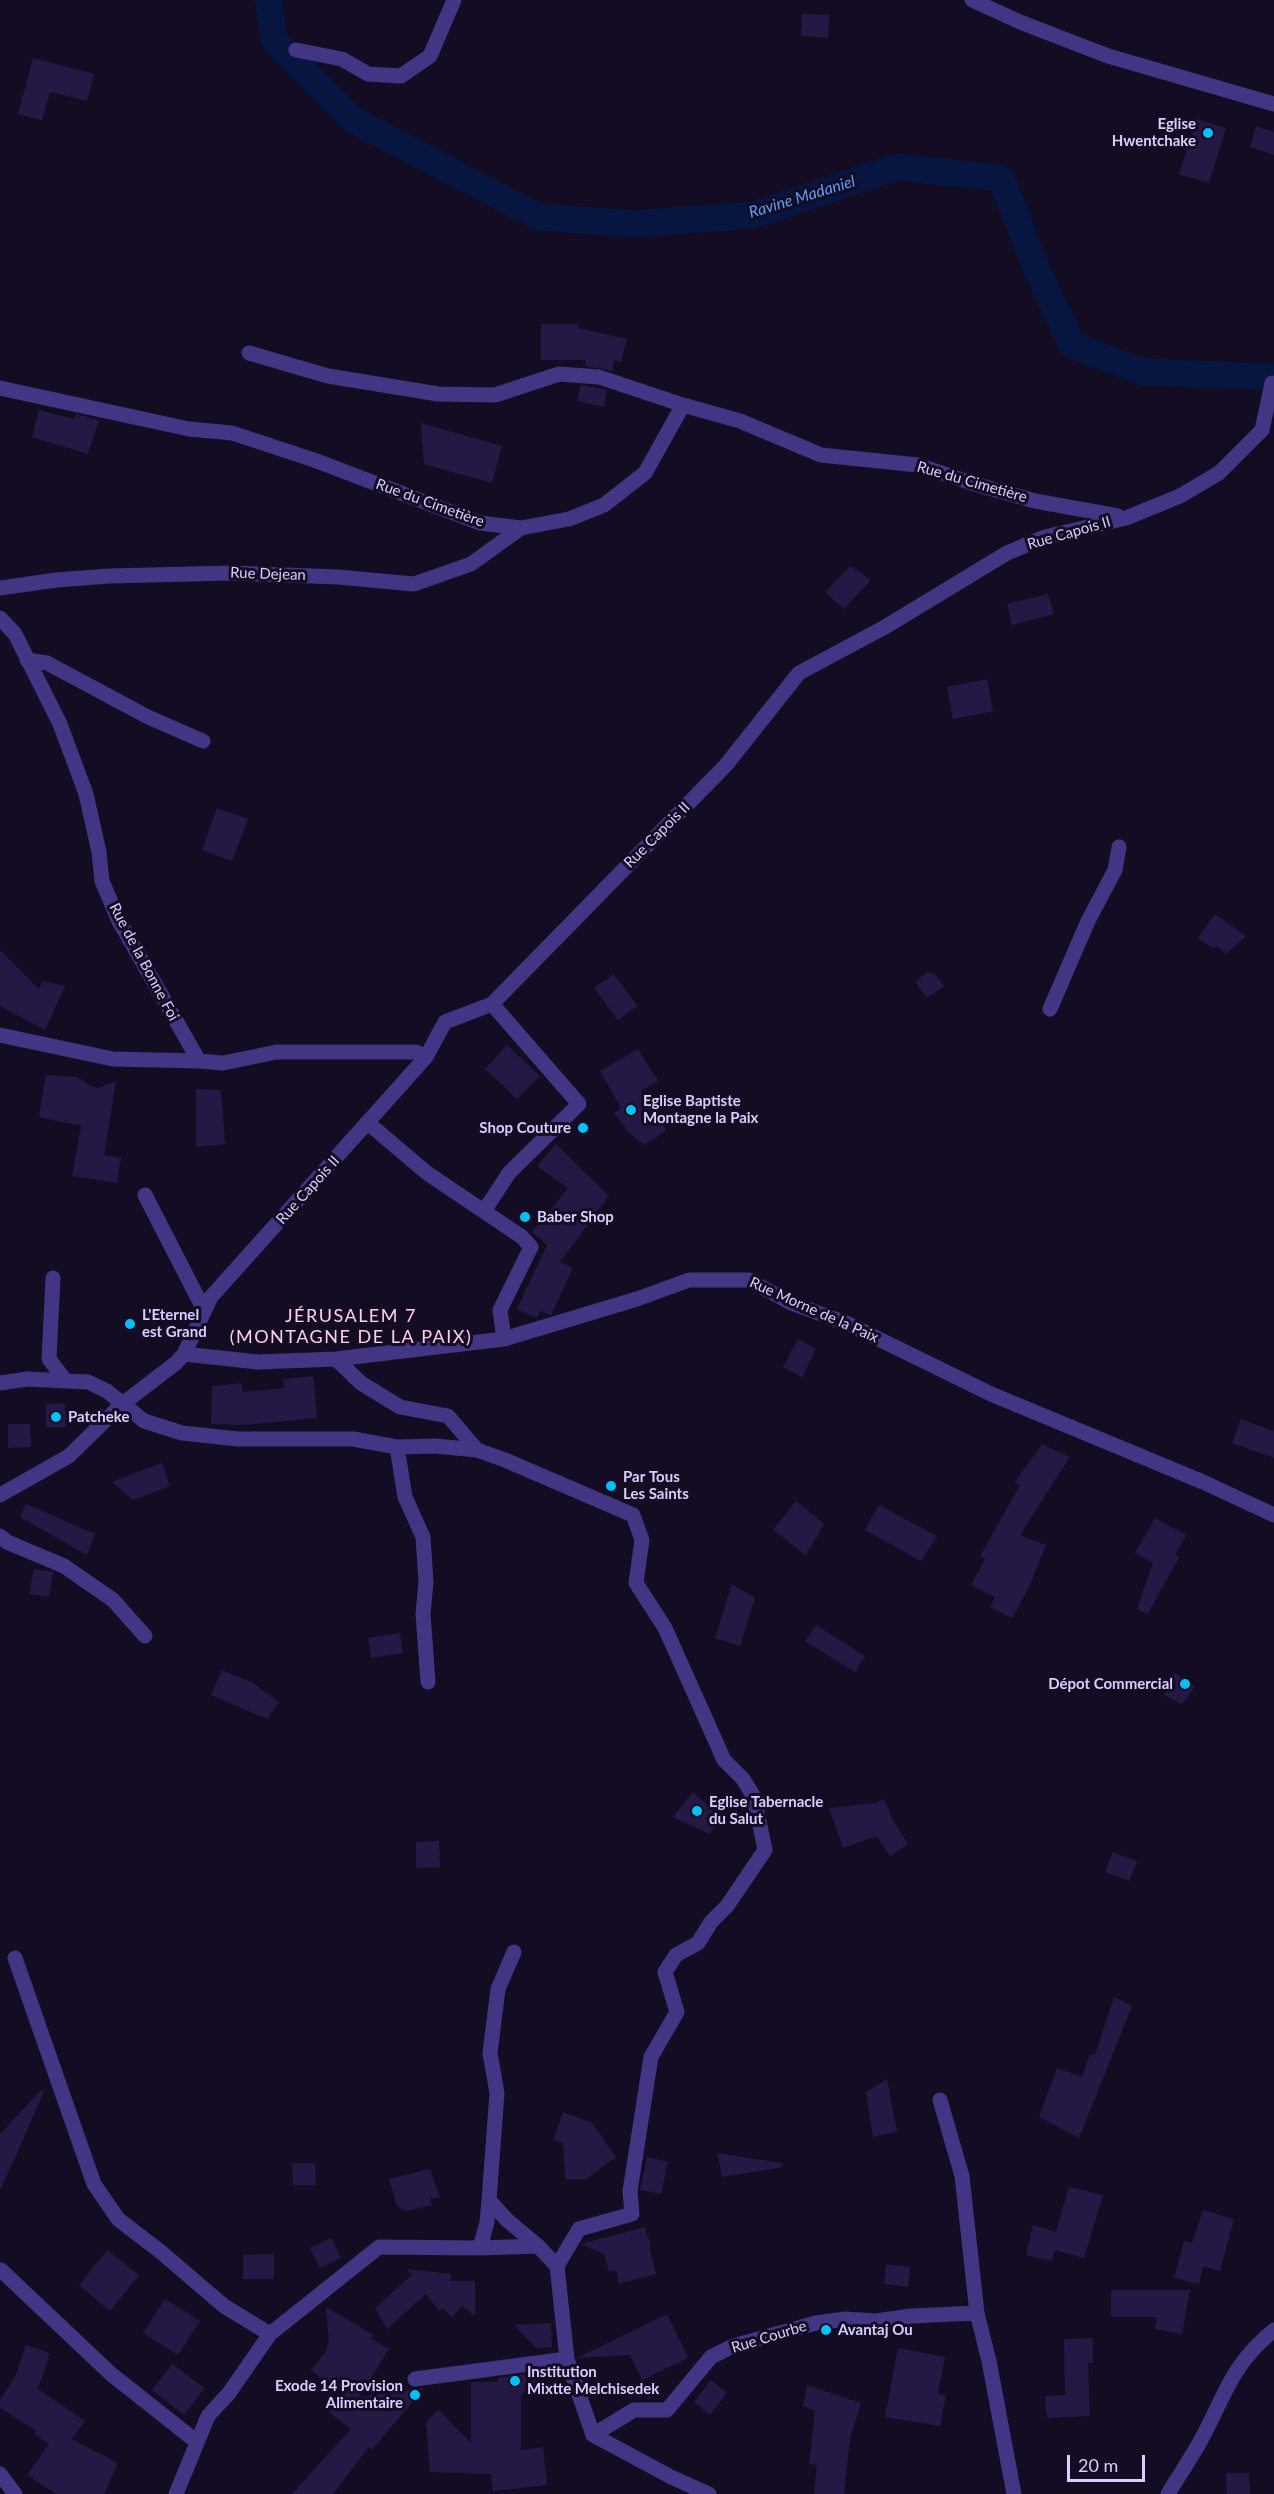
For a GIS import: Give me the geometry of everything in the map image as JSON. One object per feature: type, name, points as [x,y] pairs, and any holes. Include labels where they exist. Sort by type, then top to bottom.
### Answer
[{"type":"street","points":[[296,50],[342,59],[368,74],[401,76],[430,56],[454,0]]},
{"type":"street","points":[[972,0],[1020,22],[1108,56],[1274,104]]},
{"type":"street","points":[[249,353],[328,376],[438,394],[495,395],[559,374],[599,377],[683,405]]},
{"type":"street","name":"Rue Capois II","points":[[0,1495],[69,1456],[121,1405],[176,1363],[184,1354],[211,1297],[426,1057],[445,1022],[492,1004],[726,765],[799,673],[885,627],[1007,553],[1045,537],[1126,518],[1180,496],[1219,473],[1262,430],[1272,383]]},
{"type":"street","name":"Rue du Cimetière","points":[[0,388],[189,429],[232,433],[314,460],[480,523],[520,528],[569,519],[604,505],[645,473],[683,405],[740,421],[821,455],[918,465],[1035,501],[1126,518]]},
{"type":"street","name":"Rue Dejean","points":[[0,588],[77,578],[231,573],[338,577],[414,584],[471,564],[520,528]]},
{"type":"street","name":"Rue de la Bonne Foi","points":[[0,618],[15,634],[60,724],[86,794],[99,852],[102,881],[119,921],[199,1061]]},
{"type":"street","points":[[27,660],[47,663],[148,717],[204,741]]},
{"type":"street","points":[[1050,1009],[1088,921],[1115,870],[1119,847]]},
{"type":"street","points":[[484,1211],[509,1173],[579,1104],[492,1004]]},
{"type":"street","points":[[0,1035],[112,1059],[223,1063],[277,1052],[416,1052],[426,1057]]},
{"type":"street","points":[[368,1123],[427,1173],[522,1237],[531,1247],[500,1310],[504,1340]]},
{"type":"street","points":[[145,1195],[204,1310]]},
{"type":"street","points":[[53,1278],[49,1359],[65,1380]]},
{"type":"street","name":"Rue Morne de la Paix","points":[[184,1354],[258,1362],[336,1359],[504,1340],[638,1299],[689,1280],[750,1280],[791,1303],[846,1323],[991,1394],[1203,1482],[1274,1515]]},
{"type":"street","points":[[336,1359],[361,1383],[400,1407],[448,1416],[477,1450]]},
{"type":"street","points":[[0,1383],[27,1379],[88,1382],[107,1391],[121,1405],[144,1421],[182,1433],[238,1439],[353,1439],[396,1447],[435,1446],[477,1450],[633,1515],[642,1540],[636,1583],[665,1628],[724,1760],[743,1779],[754,1797],[765,1850],[727,1906],[711,1922],[698,1943],[676,1955],[665,1972],[677,2012],[651,2057],[630,2191],[632,2214],[579,2229],[557,2266],[567,2359],[593,2435],[671,2477],[709,2494]]},
{"type":"street","points":[[396,1447],[405,1497],[423,1537],[426,1582],[423,1614],[428,1682]]},
{"type":"street","points":[[0,1536],[7,1542],[64,1566],[113,1600],[145,1636]]},
{"type":"street","points":[[480,2248],[487,2222],[497,2093],[489,2053],[498,1989],[514,1952]]},
{"type":"street","points":[[15,1958],[94,2184],[118,2219],[224,2306],[270,2334]]},
{"type":"street","points":[[940,2100],[962,2176],[977,2313],[989,2361],[1014,2494]]},
{"type":"street","points":[[489,2200],[507,2220],[538,2246],[557,2266]]},
{"type":"street","points":[[176,2494],[208,2416],[229,2393],[270,2334],[379,2247],[538,2246]]},
{"type":"street","points":[[1,2271],[111,2374],[197,2442]]},
{"type":"street","name":"Rue Courbe","points":[[593,2435],[634,2410],[667,2410],[711,2357],[733,2346],[826,2321],[845,2319],[876,2321],[911,2316],[977,2313]]},
{"type":"street","points":[[1168,2494],[1202,2439],[1232,2376],[1255,2345],[1274,2330]]},
{"type":"street","points":[[415,2379],[567,2359]]},
{"type":"street","points":[[0,2474],[15,2494]]},
{"type":"building","points":[[802,14],[829,15],[828,38],[801,36]]},
{"type":"building","points":[[33,58],[94,74],[87,101],[50,92],[42,120],[18,114]]},
{"type":"building","points":[[1197,119],[1226,128],[1209,183],[1179,174]]},
{"type":"building","points":[[1256,126],[1274,132],[1274,155],[1250,147]]},
{"type":"building","points":[[541,324],[578,324],[578,328],[627,339],[621,362],[614,360],[612,371],[585,366],[586,360],[541,360]]},
{"type":"building","points":[[581,385],[607,390],[604,407],[577,401]]},
{"type":"building","points":[[39,410],[74,419],[76,414],[99,420],[88,454],[32,437]]},
{"type":"building","points":[[421,423],[502,446],[492,483],[424,464]]},
{"type":"building","points":[[850,566],[871,580],[844,609],[825,592]]},
{"type":"building","points":[[1048,594],[1054,614],[1012,625],[1007,604]]},
{"type":"building","points":[[987,679],[993,711],[953,719],[947,687]]},
{"type":"building","points":[[217,808],[248,819],[232,861],[202,850]]},
{"type":"building","points":[[1215,914],[1246,936],[1226,954],[1217,945],[1214,949],[1198,938]]},
{"type":"building","points":[[0,950],[39,989],[42,981],[65,986],[45,1030],[0,1006]]},
{"type":"building","points":[[926,973],[934,973],[944,986],[927,998],[915,982]]},
{"type":"building","points":[[614,974],[637,1006],[618,1020],[594,988]]},
{"type":"building","points":[[507,1045],[540,1076],[517,1099],[485,1069]]},
{"type":"building","points":[[638,1049],[658,1081],[641,1091],[667,1130],[644,1145],[628,1132],[614,1113],[621,1108],[600,1071]]},
{"type":"building","points":[[46,1075],[77,1077],[98,1088],[116,1081],[104,1155],[121,1158],[117,1183],[72,1176],[81,1126],[39,1117]]},
{"type":"building","points":[[196,1089],[221,1090],[225,1144],[196,1147]]},
{"type":"building","points":[[556,1144],[609,1196],[560,1262],[573,1268],[551,1315],[540,1311],[537,1318],[517,1309],[547,1245],[532,1232],[568,1188],[537,1166]]},
{"type":"building","points":[[798,1339],[816,1349],[802,1377],[783,1367]]},
{"type":"building","points":[[313,1376],[317,1418],[245,1425],[211,1424],[212,1386],[242,1383],[242,1392],[285,1388],[283,1379]]},
{"type":"building","points":[[65,1403],[66,1427],[46,1427],[46,1404]]},
{"type":"building","points":[[1241,1419],[1274,1431],[1274,1458],[1232,1443]]},
{"type":"building","points":[[8,1424],[30,1424],[31,1447],[8,1448]]},
{"type":"building","points":[[1042,1444],[1070,1457],[1020,1535],[1046,1545],[1027,1591],[1012,1618],[990,1607],[995,1597],[971,1585],[985,1559],[980,1556],[1020,1485],[1015,1482]]},
{"type":"building","points":[[162,1463],[170,1486],[133,1500],[112,1482]]},
{"type":"building","points":[[796,1501],[824,1524],[806,1555],[773,1530]]},
{"type":"building","points":[[26,1504],[95,1534],[87,1555],[20,1517]]},
{"type":"building","points":[[879,1505],[937,1536],[921,1561],[865,1530]]},
{"type":"building","points":[[1155,1518],[1186,1535],[1175,1555],[1179,1557],[1148,1614],[1137,1609],[1153,1563],[1135,1553]]},
{"type":"building","points":[[34,1569],[53,1572],[49,1597],[29,1594]]},
{"type":"building","points":[[732,1584],[755,1598],[740,1646],[715,1638]]},
{"type":"building","points":[[816,1625],[865,1656],[855,1672],[805,1641]]},
{"type":"building","points":[[400,1633],[403,1653],[371,1658],[368,1638]]},
{"type":"building","points":[[222,1670],[253,1683],[279,1702],[267,1719],[211,1695]]},
{"type":"building","points":[[1175,1673],[1195,1687],[1182,1704],[1164,1695]]},
{"type":"building","points":[[693,1792],[723,1819],[709,1834],[673,1817]]},
{"type":"building","points":[[884,1799],[893,1820],[908,1844],[890,1856],[877,1836],[843,1848],[829,1808],[875,1803]]},
{"type":"building","points":[[439,1841],[440,1867],[416,1868],[416,1842]]},
{"type":"building","points":[[1113,1852],[1137,1861],[1129,1881],[1105,1872]]},
{"type":"building","points":[[1114,1997],[1132,2006],[1079,2138],[1039,2117],[1057,2068],[1082,2077],[1090,2054],[1095,2055]]},
{"type":"building","points":[[887,2079],[897,2132],[873,2137],[866,2092]]},
{"type":"building","points":[[41,2090],[44,2092],[0,2191],[0,2134]]},
{"type":"building","points":[[563,2112],[592,2123],[616,2157],[586,2179],[565,2179],[563,2143],[553,2140]]},
{"type":"building","points":[[717,2153],[782,2163],[782,2167],[722,2177]]},
{"type":"building","points":[[647,2157],[668,2162],[661,2194],[640,2190]]},
{"type":"building","points":[[292,2163],[315,2163],[316,2185],[293,2185]]},
{"type":"building","points":[[430,2169],[440,2197],[430,2199],[432,2205],[406,2211],[397,2206],[389,2179]]},
{"type":"building","points":[[1069,2187],[1103,2195],[1084,2258],[1055,2250],[1052,2261],[1026,2255],[1033,2225],[1056,2232]]},
{"type":"building","points":[[1203,2210],[1234,2219],[1220,2271],[1203,2266],[1199,2284],[1174,2278],[1184,2241],[1192,2243]]},
{"type":"building","points":[[645,2227],[648,2239],[650,2238],[650,2249],[656,2274],[619,2284],[616,2270],[609,2272],[604,2254],[581,2244]]},
{"type":"building","points":[[331,2238],[341,2258],[320,2268],[310,2248]]},
{"type":"building","points":[[107,2250],[139,2275],[110,2311],[79,2285]]},
{"type":"building","points":[[274,2254],[274,2279],[243,2279],[243,2255]]},
{"type":"building","points":[[886,2264],[910,2267],[908,2287],[884,2284]]},
{"type":"building","points":[[407,2269],[451,2274],[451,2281],[475,2281],[475,2316],[462,2306],[452,2317],[443,2309],[439,2311],[426,2294],[387,2329],[375,2308],[412,2275]]},
{"type":"building","points":[[1111,2290],[1190,2290],[1182,2334],[1155,2329],[1157,2317],[1111,2317]]},
{"type":"building","points":[[165,2299],[200,2321],[178,2355],[143,2333]]},
{"type":"building","points":[[326,2307],[374,2335],[370,2338],[389,2349],[359,2397],[424,2388],[372,2450],[369,2447],[333,2494],[292,2494],[351,2429],[329,2412],[339,2399],[347,2398],[311,2370],[328,2349],[326,2348],[329,2342]]},
{"type":"building","points":[[667,2314],[688,2358],[642,2380],[630,2355],[577,2358]]},
{"type":"building","points":[[551,2323],[552,2347],[536,2348],[514,2325]]},
{"type":"building","points":[[1093,2338],[1093,2363],[1088,2363],[1090,2416],[1047,2418],[1045,2396],[1065,2395],[1064,2339]]},
{"type":"building","points":[[26,2345],[50,2353],[38,2389],[85,2421],[72,2439],[118,2463],[104,2494],[56,2494],[27,2475],[49,2444],[34,2434],[36,2431],[0,2408],[0,2400],[15,2377]]},
{"type":"building","points":[[898,2348],[945,2357],[938,2394],[946,2395],[940,2426],[885,2417]]},
{"type":"building","points":[[172,2364],[205,2388],[184,2415],[152,2390]]},
{"type":"building","points":[[549,2371],[521,2395],[521,2450],[543,2447],[547,2485],[493,2491],[491,2474],[430,2472],[426,2422],[439,2410],[471,2443],[471,2382],[498,2382],[498,2378]]},
{"type":"building","points":[[711,2380],[727,2393],[710,2415],[694,2402]]},
{"type":"building","points":[[807,2385],[861,2403],[850,2438],[844,2494],[814,2494],[817,2465],[809,2464],[815,2411],[803,2406]]},
{"type":"building","points":[[1226,2473],[1249,2473],[1250,2494],[1227,2494]]},
{"type":"waterway","name":"Ravine Madaniel","points":[[268,0],[274,41],[353,120],[539,217],[635,224],[753,215],[897,167],[1001,178],[1037,270],[1072,345],[1143,372],[1274,377]]},
{"type":"place","name":"Eglise Hwentchake","points":[[1208,133]]},
{"type":"place","name":"Eglise Baptiste Montagne la Paix","points":[[631,1110]]},
{"type":"place","name":"Shop Couture","points":[[583,1128]]},
{"type":"place","name":"Baber Shop","points":[[525,1217]]},
{"type":"place","name":"L'Eternel est Grand","points":[[130,1324]]},
{"type":"place","name":"Patcheke","points":[[56,1417]]},
{"type":"place","name":"Par Tous Les Saints","points":[[611,1486]]},
{"type":"place","name":"Dépot Commercial","points":[[1185,1684]]},
{"type":"place","name":"Eglise Tabernacle du Salut","points":[[697,1811]]},
{"type":"place","name":"Avantaj Ou","points":[[826,2330]]},
{"type":"place","name":"Institution Mixtte Melchisedek","points":[[515,2381]]},
{"type":"place","name":"Exode 14 Provision Alimentaire","points":[[415,2395]]},
{"type":"district","name":"JÉRUSALEM 7 (MONTAGNE DE LA PAIX)","points":[[351,1326]]}]
